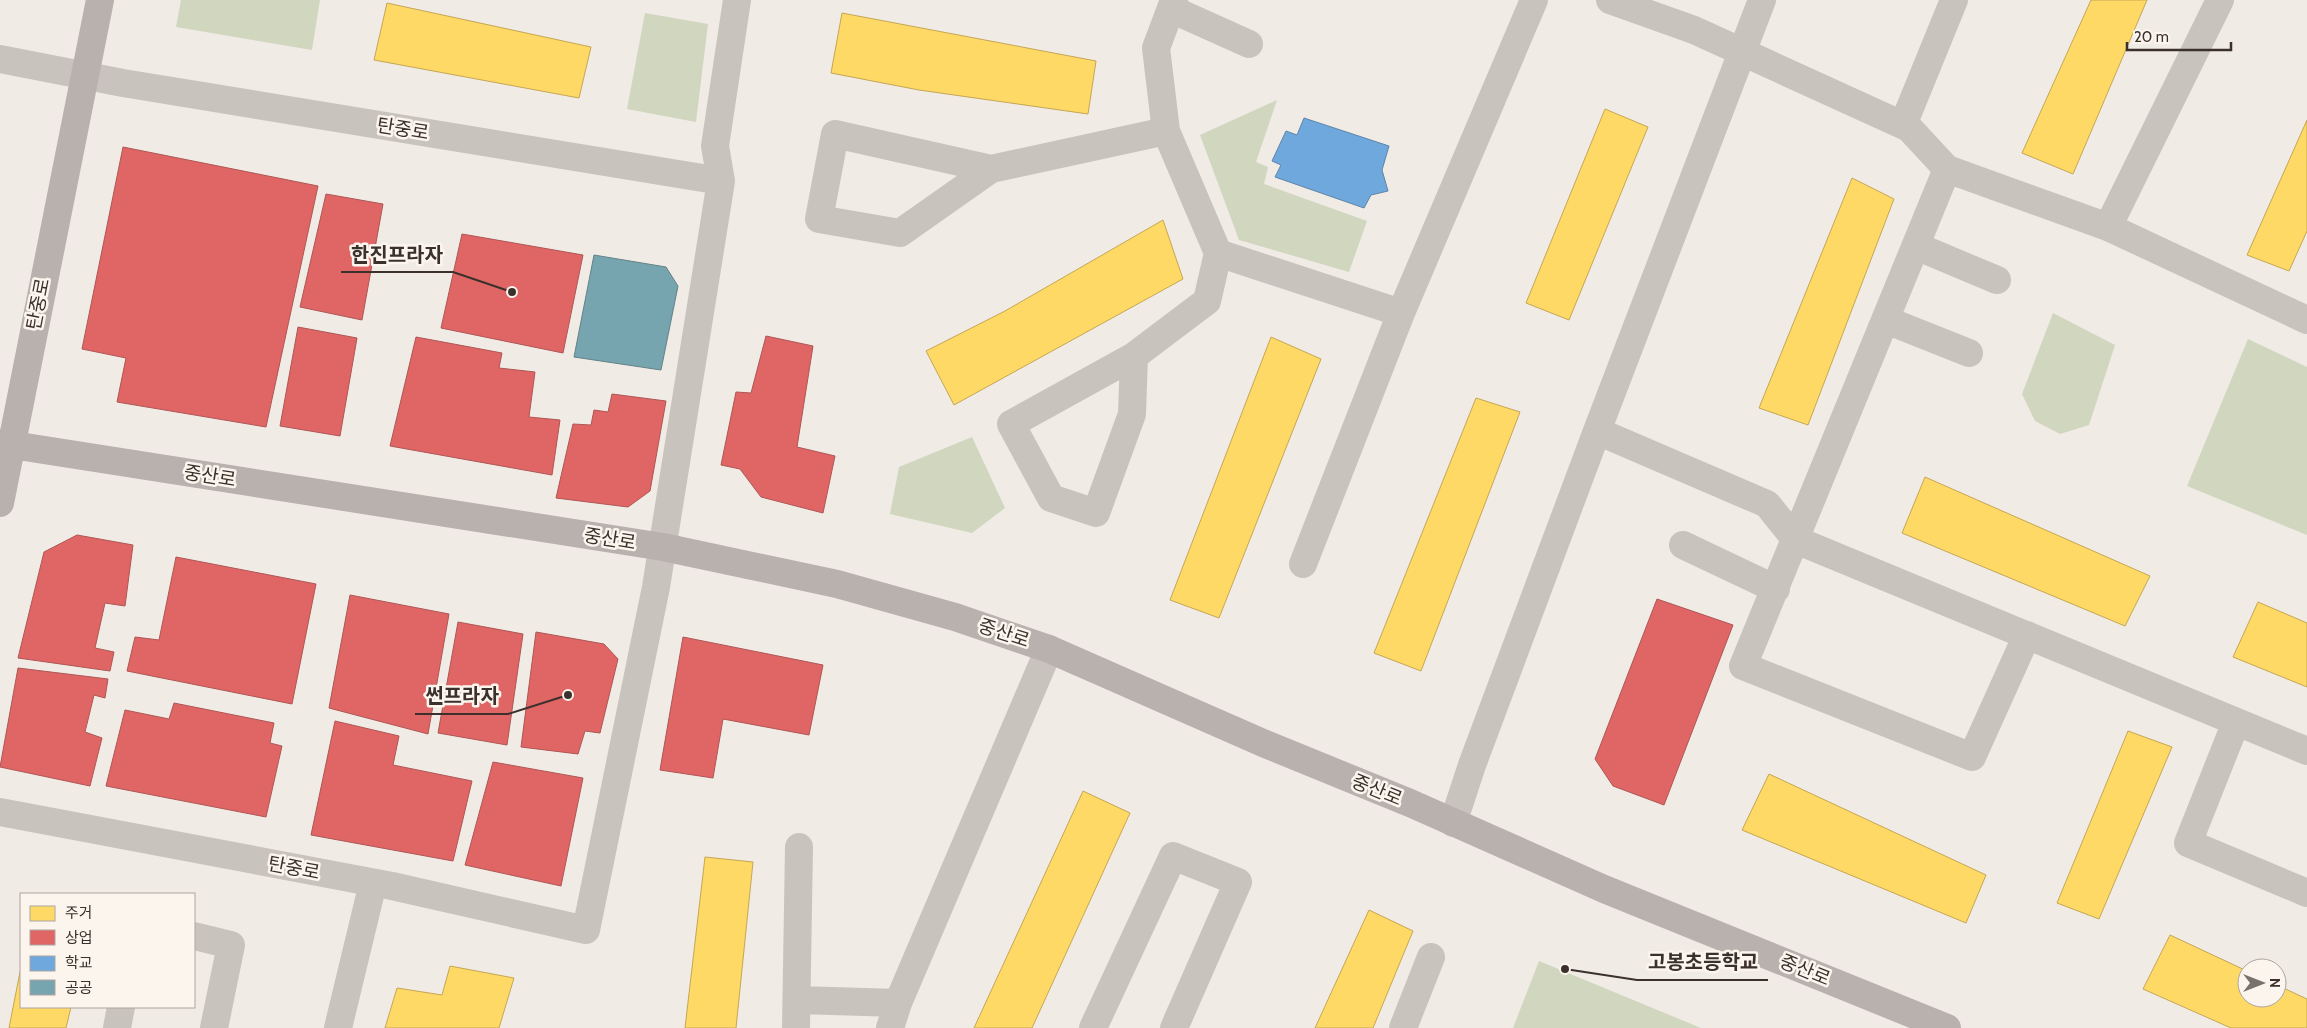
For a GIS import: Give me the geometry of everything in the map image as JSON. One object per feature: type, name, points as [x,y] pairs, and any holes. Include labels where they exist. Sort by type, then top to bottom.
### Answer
[{"type":"main road","name":"탄중로","points":[[0,503],[5,444],[100,0]]},
{"type":"main road","name":"중산로","points":[[5,444],[663,547],[837,584],[955,618],[1049,649],[1604,889],[1947,1028]]},
{"type":"street","points":[[663,547],[721,181],[715,146],[737,0]]},
{"type":"street","points":[[1303,564],[1401,313],[1534,0]]},
{"type":"street","points":[[1610,0],[1694,30],[1909,128],[1947,170],[2108,227],[2307,320]]},
{"type":"street","points":[[1453,823],[1472,765],[1597,430],[1762,0]]},
{"type":"street","points":[[1903,126],[1954,0]]},
{"type":"street","points":[[2108,227],[2220,0]]},
{"type":"street","points":[[1134,356],[1132,414],[1096,513],[1052,498],[1010,424],[1134,356],[1206,301],[1218,253],[1166,131],[1156,48],[1172,4],[1249,44]]},
{"type":"street","name":"탄중로","points":[[0,59],[85,76],[721,181]]},
{"type":"street","points":[[991,170],[835,134],[819,219],[900,233],[991,170],[1166,131]]},
{"type":"street","points":[[1947,170],[1743,666],[1972,757],[2027,635]]},
{"type":"street","points":[[1916,246],[1998,280]]},
{"type":"street","points":[[1218,253],[1401,313]]},
{"type":"street","points":[[1886,320],[1969,353]]},
{"type":"street","points":[[1597,430],[1767,504],[1796,540],[2307,751]]},
{"type":"street","points":[[1683,545],[1776,589]]},
{"type":"street","name":"탄중로","points":[[0,812],[373,883],[586,930],[663,547]]},
{"type":"street","points":[[798,1000],[894,1015],[1049,649]]},
{"type":"street","points":[[2236,722],[2188,843],[2307,893]]},
{"type":"street","points":[[796,1028],[798,1000],[799,847]]},
{"type":"street","points":[[1093,1028],[1173,856],[1238,882],[1174,1028]]},
{"type":"street","points":[[338,1028],[373,883]]},
{"type":"street","points":[[195,936],[231,944],[214,1028]]},
{"type":"street","points":[[1403,1028],[1431,957]]},
{"type":"street","points":[[117,1028],[121,1008]]},
{"type":"green space","points":[[181,0],[320,0],[312,50],[176,27]]},
{"type":"green space","points":[[645,13],[708,24],[696,122],[627,109]]},
{"type":"green space","points":[[1277,100],[1256,162],[1268,167],[1264,184],[1367,221],[1349,272],[1239,240],[1200,135]]},
{"type":"green space","points":[[2053,313],[2115,345],[2089,425],[2060,434],[2035,421],[2022,394]]},
{"type":"green space","points":[[2248,339],[2307,367],[2307,535],[2187,486]]},
{"type":"green space","points":[[972,437],[1005,508],[972,533],[890,514],[899,467]]},
{"type":"green space","points":[[1539,961],[1701,1028],[1513,1028]]},
{"type":"building: 주거","points":[[2091,0],[2147,0],[2073,174],[2022,153]]},
{"type":"building: 주거","points":[[387,3],[591,47],[579,98],[374,60]]},
{"type":"building: 주거","points":[[842,13],[1096,61],[1088,114],[919,90],[831,73]]},
{"type":"building: 주거","points":[[1605,109],[1648,127],[1569,320],[1526,303]]},
{"type":"building: 주거","points":[[2307,120],[2307,231],[2289,271],[2247,255]]},
{"type":"building: 주거","points":[[1852,178],[1894,199],[1808,425],[1759,408]]},
{"type":"building: 주거","points":[[1163,220],[1183,279],[954,405],[926,351],[1005,311]]},
{"type":"building: 주거","points":[[1271,337],[1321,359],[1219,618],[1170,600]]},
{"type":"building: 주거","points":[[1476,398],[1520,412],[1421,671],[1374,653]]},
{"type":"building: 주거","points":[[1925,477],[2150,576],[2125,626],[1902,533]]},
{"type":"building: 주거","points":[[2258,602],[2307,623],[2307,687],[2233,657]]},
{"type":"building: 주거","points":[[2128,731],[2172,747],[2099,919],[2057,903]]},
{"type":"building: 주거","points":[[1769,774],[1986,875],[1966,923],[1742,830]]},
{"type":"building: 주거","points":[[1083,791],[1130,813],[1032,1028],[974,1028]]},
{"type":"building: 주거","points":[[705,857],[753,862],[736,1028],[685,1028]]},
{"type":"building: 주거","points":[[1369,910],[1413,931],[1373,1028],[1315,1028]]},
{"type":"building: 주거","points":[[2170,935],[2237,966],[2237,1008],[2287,1008],[2287,990],[2307,999],[2307,1028],[2231,1028],[2143,989]]},
{"type":"building: 주거","points":[[450,966],[514,978],[499,1028],[385,1028],[397,988],[442,995]]},
{"type":"building: 주거","points":[[20,972],[20,1008],[71,1008],[66,1028],[9,1028]]},
{"type":"building: 상업","points":[[123,147],[318,186],[266,427],[117,402],[126,358],[82,349]]},
{"type":"building: 상업","points":[[326,194],[383,204],[362,320],[300,307]]},
{"type":"building: 상업","points":[[462,234],[583,255],[563,353],[441,328]]},
{"type":"building: 상업","points":[[298,327],[357,338],[340,436],[280,426]]},
{"type":"building: 상업","points":[[766,336],[813,346],[797,447],[835,456],[823,513],[761,497],[740,469],[721,465],[736,392],[751,393]]},
{"type":"building: 상업","points":[[416,337],[502,353],[499,368],[535,372],[529,417],[560,420],[552,475],[390,446]]},
{"type":"building: 상업","points":[[612,394],[666,401],[650,491],[628,507],[556,498],[573,424],[591,425],[594,410],[608,412]]},
{"type":"building: 상업","points":[[77,535],[133,545],[125,606],[105,603],[95,648],[114,652],[110,671],[18,658],[44,552]]},
{"type":"building: 상업","points":[[176,557],[316,584],[292,704],[127,671],[135,637],[159,640]]},
{"type":"building: 상업","points":[[350,595],[449,614],[428,734],[329,708]]},
{"type":"building: 상업","points":[[1657,599],[1733,625],[1664,805],[1613,786],[1595,759]]},
{"type":"building: 상업","points":[[458,622],[523,634],[507,745],[438,733]]},
{"type":"building: 상업","points":[[536,632],[604,644],[618,659],[600,733],[585,731],[578,754],[521,747]]},
{"type":"building: 상업","points":[[683,637],[823,665],[809,735],[723,719],[713,778],[660,770]]},
{"type":"building: 상업","points":[[18,668],[108,679],[105,698],[94,695],[85,732],[102,738],[90,786],[0,767]]},
{"type":"building: 상업","points":[[174,703],[274,723],[270,743],[282,746],[266,817],[106,786],[125,710],[169,719]]},
{"type":"building: 상업","points":[[335,721],[399,736],[393,765],[472,781],[453,861],[311,835]]},
{"type":"building: 상업","points":[[493,762],[583,778],[561,886],[465,865]]},
{"type":"building: 학교","points":[[1304,118],[1389,146],[1382,170],[1388,191],[1371,195],[1364,208],[1275,177],[1281,165],[1272,161],[1286,131],[1297,135]]},
{"type":"building: 공공","points":[[594,255],[666,267],[678,286],[661,370],[574,357]]},
{"type":"place","name":"한진프라자","points":[[512,292]]},
{"type":"place","name":"썬프라자","points":[[568,695]]},
{"type":"place","name":"고봉초등학교","points":[[1565,969]]}]
